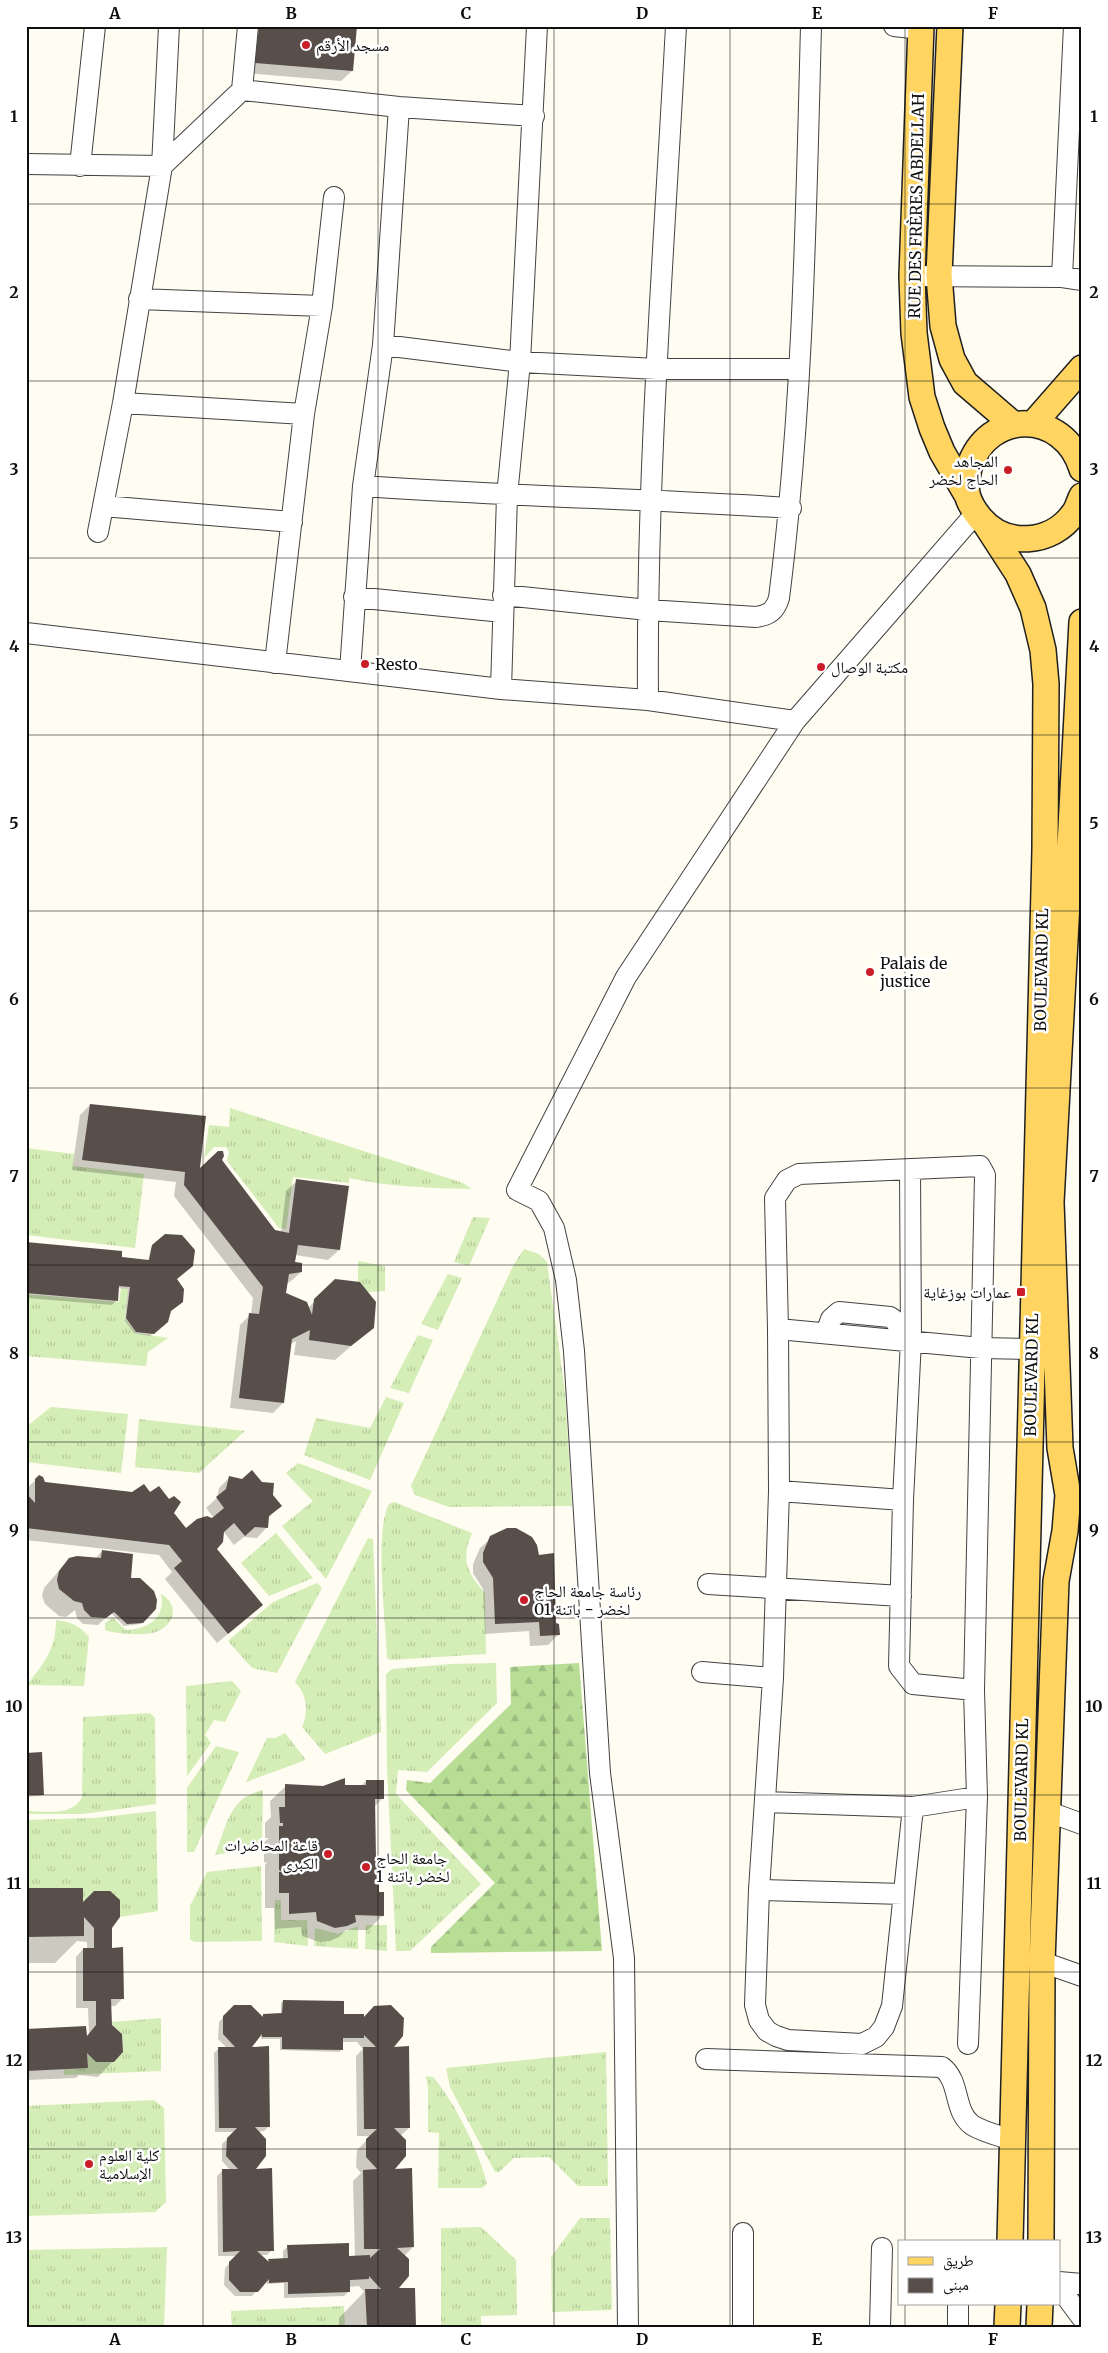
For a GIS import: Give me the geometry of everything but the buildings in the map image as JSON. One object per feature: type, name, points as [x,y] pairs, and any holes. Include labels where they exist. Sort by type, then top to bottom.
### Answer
[{"type":"main road","name":"RUE DES FRÈRES ABDELLAH","points":[[950,26],[939,275],[943,326],[952,360],[965,383],[1023,424]]},
{"type":"main road","name":"RUE DES FRÈRES ABDELLAH","points":[[921,27],[912,276],[914,333],[922,397],[942,452],[976,510]]},
{"type":"main road","points":[[1023,424],[1082,368]]},
{"type":"main road","points":[[1080,512],[1049,534],[1033,539],[1015,539],[999,533],[976,510],[968,474],[973,457],[983,442],[996,431],[1023,424],[1052,429],[1067,440],[1078,456],[1082,469]]},
{"type":"main road","name":"BOULEVARD KL","points":[[976,510],[1018,574],[1033,608],[1043,650],[1046,675],[1046,755],[1010,2240]]},
{"type":"main road","name":"BOULEVARD KL","points":[[1041,2240],[1042,1962],[1056,1581],[1072,1543],[1077,1496],[1060,1448],[1051,1202],[1078,761],[1077,690],[1082,622]]},
{"type":"main road","points":[[1028,1481],[1077,1496]]},
{"type":"main road","points":[[1028,1517],[1072,1543]]},
{"type":"main road","points":[[1008,2306],[1008,2327]]},
{"type":"main road","points":[[1039,2327],[1040,2306]]},
{"type":"street","points":[[80,166],[95,26]]},
{"type":"street","points":[[98,532],[123,403],[162,166],[169,26]]},
{"type":"street","points":[[26,164],[162,166],[242,90],[248,26]]},
{"type":"street","points":[[501,689],[506,496],[520,362],[534,116],[537,26]]},
{"type":"street","points":[[648,700],[648,610],[657,369],[676,26]]},
{"type":"street","points":[[354,597],[648,610],[756,617],[768,615],[776,608],[791,508],[807,179],[811,26]]},
{"type":"street","points":[[894,26],[921,27]]},
{"type":"street","points":[[1062,277],[1077,95],[1074,26]]},
{"type":"street","points":[[242,90],[398,107],[534,116]]},
{"type":"street","points":[[350,671],[363,486],[383,345],[398,107]]},
{"type":"street","points":[[275,663],[304,414],[322,306],[334,198]]},
{"type":"street","points":[[912,276],[1062,277],[1082,280]]},
{"type":"street","points":[[139,299],[322,306]]},
{"type":"street","points":[[383,345],[520,362],[657,369],[798,369]]},
{"type":"street","points":[[123,403],[304,414]]},
{"type":"street","points":[[363,486],[506,496],[653,500],[791,508]]},
{"type":"street","points":[[103,506],[292,522]]},
{"type":"street","points":[[628,2327],[624,1958],[600,1772],[573,1342],[566,1280],[554,1228],[539,1201],[517,1190],[626,977],[795,721],[976,510]]},
{"type":"street","points":[[26,633],[501,689],[648,700],[795,721]]},
{"type":"street","points":[[1046,755],[1078,761]]},
{"type":"street","points":[[913,1807],[892,2006],[884,2027],[876,2037],[862,2044],[788,2040],[767,2031],[759,2020],[755,2005],[758,1890],[773,1678],[779,1491],[778,1328],[774,1198],[787,1180],[799,1174],[980,1166],[984,1170],[974,1690],[977,1797],[968,2044]]},
{"type":"street","points":[[910,1169],[905,1340],[900,1666],[906,1677],[913,1684],[974,1690]]},
{"type":"street","points":[[778,1328],[826,1333],[831,1319],[839,1312],[890,1317],[896,1320],[905,1340]]},
{"type":"street","points":[[905,1340],[981,1348],[1032,1349]]},
{"type":"street","points":[[779,1491],[903,1500]]},
{"type":"street","points":[[708,1584],[776,1590],[901,1596]]},
{"type":"street","points":[[702,1672],[773,1678]]},
{"type":"street","points":[[765,1802],[913,1807],[977,1797]]},
{"type":"street","points":[[1049,1812],[1082,1824]]},
{"type":"street","points":[[758,1890],[903,1894]]},
{"type":"street","points":[[1042,1962],[1082,1976]]},
{"type":"street","points":[[706,2059],[942,2067],[952,2079],[963,2116],[972,2125],[1012,2140]]},
{"type":"street","points":[[743,2234],[743,2327]]},
{"type":"street","points":[[880,2327],[882,2248]]},
{"type":"street","points":[[1060,2282],[1082,2284]]},
{"type":"street","points":[[1060,2288],[1082,2318]]},
{"type":"street","points":[[958,2306],[958,2327]]},
{"type":"green space","points":[[230,1108],[463,1183],[472,1189],[395,1185],[349,1178],[349,1183],[293,1177],[286,1229],[279,1228],[227,1161],[229,1152],[226,1147],[214,1147],[204,1158],[209,1125],[229,1127]]},
{"type":"green space","points":[[26,1148],[74,1154],[73,1166],[144,1174],[135,1248],[26,1235]]},
{"type":"green space","points":[[473,1217],[490,1218],[469,1266],[454,1262]]},
{"type":"green space","points":[[524,1249],[539,1254],[547,1262],[565,1392],[572,1506],[449,1507],[415,1495],[411,1486],[514,1264]]},
{"type":"green space","points":[[358,1261],[385,1266],[385,1291],[368,1292],[358,1282]]},
{"type":"green space","points":[[448,1274],[462,1278],[438,1330],[421,1324]]},
{"type":"green space","points":[[121,1288],[128,1289],[125,1319],[136,1333],[168,1338],[148,1352],[146,1366],[26,1356],[26,1294],[119,1302]]},
{"type":"green space","points":[[418,1335],[433,1340],[409,1393],[390,1388]]},
{"type":"green space","points":[[386,1397],[404,1403],[370,1480],[304,1455],[316,1418],[370,1428]]},
{"type":"green space","points":[[51,1407],[128,1414],[121,1473],[26,1462],[26,1427]]},
{"type":"green space","points":[[139,1419],[245,1431],[199,1473],[135,1467]]},
{"type":"green space","points":[[298,1463],[372,1491],[326,1579],[282,1526],[313,1501],[286,1473]]},
{"type":"green space","points":[[394,1502],[472,1533],[466,1558],[473,1578],[485,1593],[486,1654],[391,1660],[387,1658],[382,1578],[382,1535],[389,1504]]},
{"type":"green space","points":[[276,1533],[313,1578],[269,1596],[241,1563]]},
{"type":"green space","points":[[368,1538],[373,1539],[381,1732],[325,1754],[302,1727],[306,1715],[306,1703],[302,1692],[295,1682]]},
{"type":"green space","points":[[317,1583],[322,1588],[277,1673],[252,1668],[228,1641],[273,1602]]},
{"type":"green space","points":[[161,1594],[167,1598],[173,1608],[171,1619],[163,1628],[156,1632],[138,1634],[116,1633],[105,1630],[105,1623],[113,1618],[126,1630],[142,1627],[154,1621],[161,1610]]},
{"type":"green space","points":[[56,1620],[74,1625],[89,1637],[84,1686],[27,1685],[48,1655],[54,1639]]},
{"type":"green space","points":[[496,1663],[497,1703],[427,1772],[398,1770],[396,1794],[481,1884],[410,1951],[396,1951],[387,1769],[386,1674],[392,1669],[451,1664]]},
{"type":"green space","points":[[579,1663],[602,1951],[431,1953],[431,1947],[495,1883],[406,1790],[407,1780],[430,1783],[511,1704],[510,1667]]},
{"type":"green space","points":[[232,1681],[241,1691],[225,1722],[214,1720],[205,1735],[211,1743],[187,1776],[186,1686]]},
{"type":"green space","points":[[150,1713],[155,1718],[156,1804],[83,1814],[26,1814],[26,1811],[58,1812],[72,1808],[82,1797],[83,1717]]},
{"type":"green space","points":[[285,1733],[306,1760],[246,1782],[267,1738],[275,1738]]},
{"type":"green space","points":[[216,1746],[239,1752],[194,1852],[187,1852],[187,1788]]},
{"type":"green space","points":[[263,1790],[262,1847],[215,1855],[226,1824],[236,1806],[243,1799]]},
{"type":"green space","points":[[156,1811],[158,1911],[120,1917],[120,1900],[83,1902],[83,1888],[26,1888],[26,1820],[94,1818]]},
{"type":"green space","points":[[261,1866],[262,1941],[194,1942],[190,1939],[190,1906],[207,1872]]},
{"type":"green space","points":[[275,1900],[281,1900],[281,1920],[307,1920],[308,1946],[274,1942]]},
{"type":"green space","points":[[366,1925],[387,1925],[387,1951],[365,1949]]},
{"type":"green space","points":[[358,1926],[358,1949],[314,1946],[315,1928],[338,1934]]},
{"type":"green space","points":[[161,2018],[161,2071],[64,2075],[64,2069],[88,2068],[87,2053],[96,2062],[114,2062],[123,2052],[122,2034],[112,2025],[112,2022]]},
{"type":"green space","points":[[606,2052],[608,2186],[578,2186],[549,2157],[514,2158],[499,2172],[495,2172],[450,2087],[446,2068]]},
{"type":"green space","points":[[426,2076],[433,2077],[441,2087],[465,2127],[487,2184],[482,2188],[438,2188],[439,2133],[428,2132],[428,2087]]},
{"type":"green space","points":[[154,2100],[164,2108],[166,2202],[155,2212],[26,2216],[26,2106]]},
{"type":"green space","points":[[580,2218],[610,2218],[612,2310],[552,2312],[551,2257]]},
{"type":"green space","points":[[481,2227],[516,2260],[517,2315],[481,2316],[481,2327],[441,2327],[441,2228]]},
{"type":"green space","points":[[167,2247],[164,2327],[26,2327],[26,2250]]},
{"type":"green space","points":[[344,2306],[345,2327],[232,2327],[231,2311]]},
{"type":"place","name":"مسجد الأرقم","points":[[306,45]]},
{"type":"place","name":"المجاهد الحاج لخضر","points":[[1008,470]]},
{"type":"place","name":"Resto","points":[[365,664]]},
{"type":"place","name":"مكتبة الوصال","points":[[821,667]]},
{"type":"place","name":"Palais de justice","points":[[870,972]]},
{"type":"place","name":"عمارات بوزغاية","points":[[1021,1292]]},
{"type":"place","name":"رئاسة جامعة الحاج لخضر - باتنة 01","points":[[524,1600]]},
{"type":"place","name":"قاعة المحاضرات الكبرى","points":[[328,1854]]},
{"type":"place","name":"جامعة الحاج لخضر باتنة 1","points":[[366,1867]]},
{"type":"place","name":"كلية العلوم الإسلامية","points":[[89,2164]]}]
